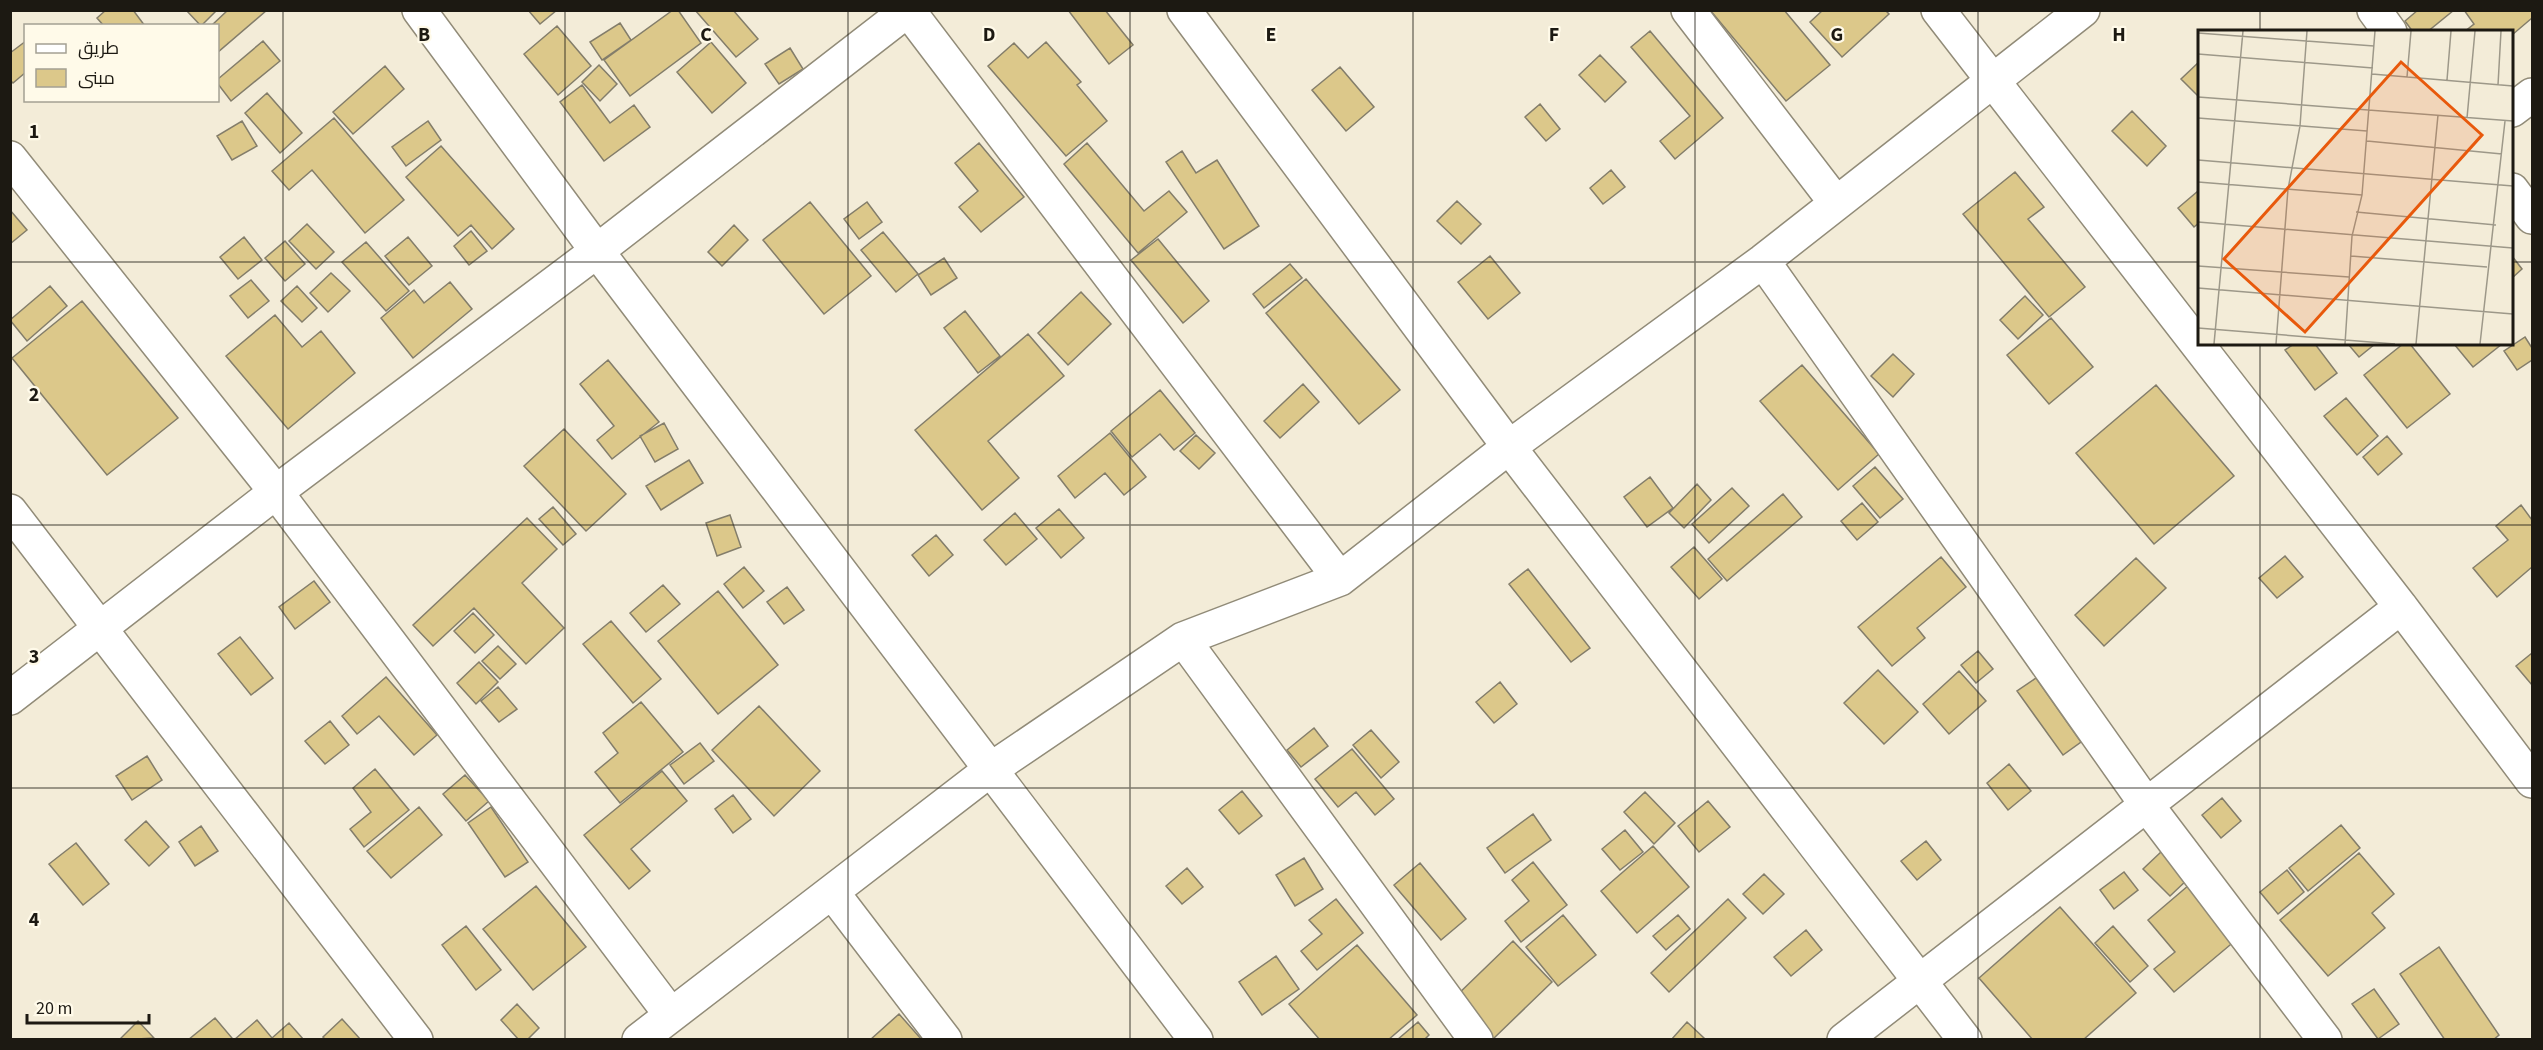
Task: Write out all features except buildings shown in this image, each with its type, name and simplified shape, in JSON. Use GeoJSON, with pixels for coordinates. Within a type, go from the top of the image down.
{"type":"FeatureCollection","features":[{"type":"Feature","properties":{"kind":"street"},"geometry":{"type":"LineString","coordinates":[[418,10],[597,251],[1196,1040]]}},
{"type":"Feature","properties":{"kind":"street"},"geometry":{"type":"LineString","coordinates":[[10,698],[276,492],[597,251],[908,10],[1340,579]]}},
{"type":"Feature","properties":{"kind":"street"},"geometry":{"type":"LineString","coordinates":[[1184,10],[1509,447],[1965,1040]]}},
{"type":"Feature","properties":{"kind":"street"},"geometry":{"type":"LineString","coordinates":[[1688,10],[1836,203]]}},
{"type":"Feature","properties":{"kind":"street"},"geometry":{"type":"LineString","coordinates":[[1938,10],[2401,607],[2532,781]]}},
{"type":"Feature","properties":{"kind":"street"},"geometry":{"type":"LineString","coordinates":[[639,1040],[990,770],[1183,639],[1340,579],[1509,447],[1763,261],[2083,10]]}},
{"type":"Feature","properties":{"kind":"street"},"geometry":{"type":"LineString","coordinates":[[2374,10],[2389,30]]}},
{"type":"Feature","properties":{"kind":"street"},"geometry":{"type":"LineString","coordinates":[[2513,109],[2532,95]]}},
{"type":"Feature","properties":{"kind":"street"},"geometry":{"type":"LineString","coordinates":[[10,158],[276,492],[671,1015]]}},
{"type":"Feature","properties":{"kind":"street"},"geometry":{"type":"LineString","coordinates":[[2513,193],[2532,217]]}},
{"type":"Feature","properties":{"kind":"street"},"geometry":{"type":"LineString","coordinates":[[1763,261],[2146,804],[2325,1040]]}},
{"type":"Feature","properties":{"kind":"street"},"geometry":{"type":"LineString","coordinates":[[10,511],[416,1040]]}},
{"type":"Feature","properties":{"kind":"street"},"geometry":{"type":"LineString","coordinates":[[1844,1040],[2401,607]]}},
{"type":"Feature","properties":{"kind":"street"},"geometry":{"type":"LineString","coordinates":[[1183,639],[1476,1040]]}},
{"type":"Feature","properties":{"kind":"street"},"geometry":{"type":"LineString","coordinates":[[832,892],[945,1040]]}}]}
